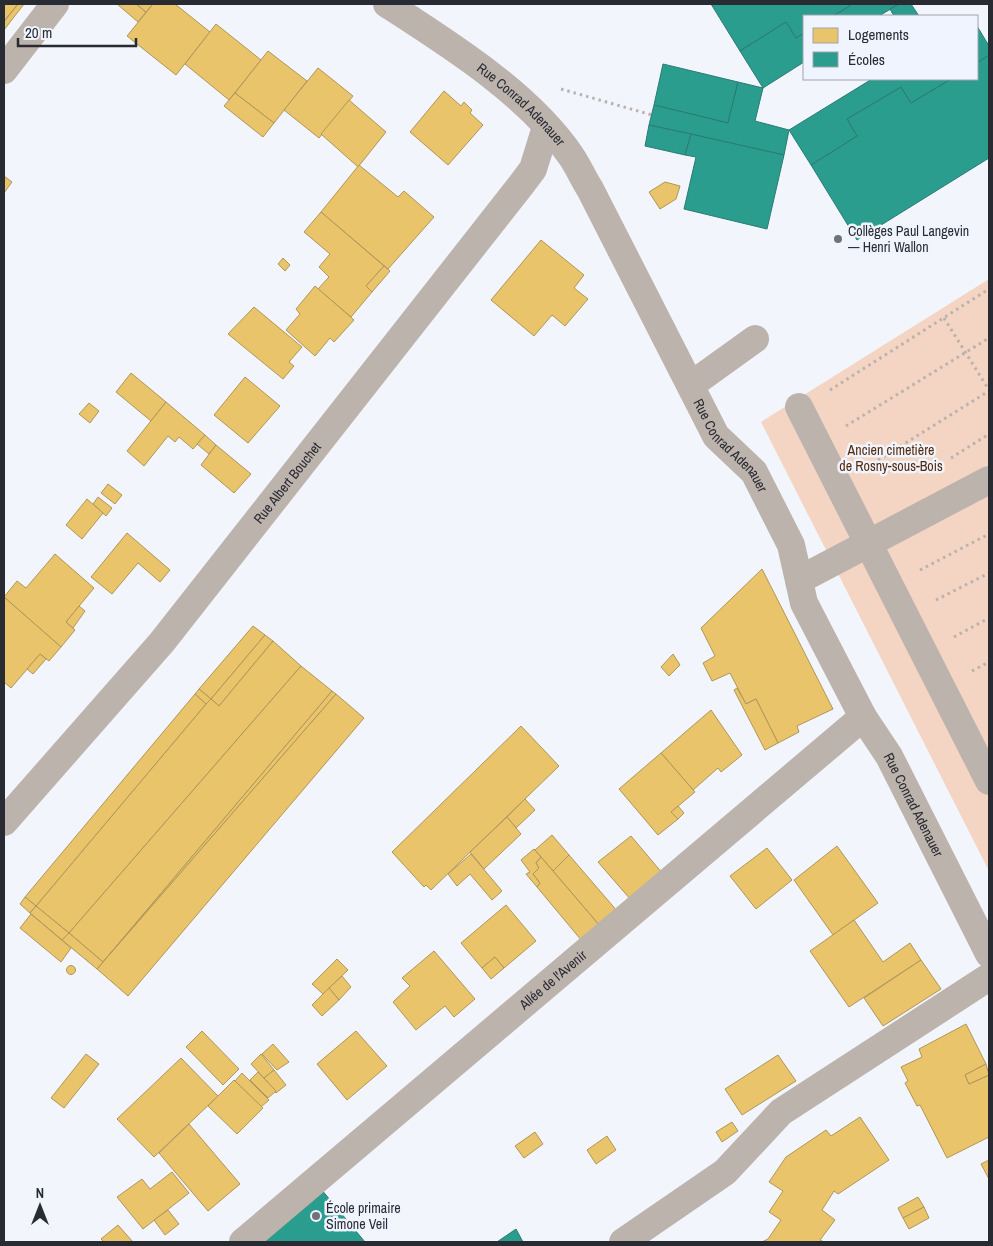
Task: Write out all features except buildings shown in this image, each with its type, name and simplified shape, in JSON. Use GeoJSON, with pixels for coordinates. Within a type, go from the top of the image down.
{"type":"FeatureCollection","features":[{"type":"Feature","properties":{"kind":"street"},"geometry":{"type":"LineString","coordinates":[[4,70],[55,4]]}},
{"type":"Feature","properties":{"kind":"street","name":"Rue Conrad Adenauer"},"geometry":{"type":"LineString","coordinates":[[387,4],[447,43],[525,104],[570,155],[590,189],[716,436],[754,472],[791,545],[804,603],[863,717],[889,756],[989,954]]}},
{"type":"Feature","properties":{"kind":"street","name":"Rue Albert Bouchet"},"geometry":{"type":"LineString","coordinates":[[4,822],[162,642],[515,193],[533,168],[546,127]]}},
{"type":"Feature","properties":{"kind":"street"},"geometry":{"type":"LineString","coordinates":[[691,385],[755,339]]}},
{"type":"Feature","properties":{"kind":"street"},"geometry":{"type":"LineString","coordinates":[[799,407],[989,781]]}},
{"type":"Feature","properties":{"kind":"street"},"geometry":{"type":"LineString","coordinates":[[799,580],[989,480]]}},
{"type":"Feature","properties":{"kind":"street","name":"Allée de l'Avenir"},"geometry":{"type":"LineString","coordinates":[[242,1242],[863,717]]}},
{"type":"Feature","properties":{"kind":"street"},"geometry":{"type":"LineString","coordinates":[[623,1242],[725,1172],[781,1112],[989,977]]}},
{"type":"Feature","properties":{"kind":"path"},"geometry":{"type":"LineString","coordinates":[[525,104],[544,84],[652,115]]}},
{"type":"Feature","properties":{"kind":"path"},"geometry":{"type":"LineString","coordinates":[[799,407],[989,290]]}},
{"type":"Feature","properties":{"kind":"path"},"geometry":{"type":"LineString","coordinates":[[839,484],[989,390],[944,318]]}},
{"type":"Feature","properties":{"kind":"path"},"geometry":{"type":"LineString","coordinates":[[818,444],[989,338]]}},
{"type":"Feature","properties":{"kind":"path"},"geometry":{"type":"LineString","coordinates":[[948,460],[989,434]]}},
{"type":"Feature","properties":{"kind":"path"},"geometry":{"type":"LineString","coordinates":[[891,586],[989,534]]}},
{"type":"Feature","properties":{"kind":"path"},"geometry":{"type":"LineString","coordinates":[[906,616],[989,573]]}},
{"type":"Feature","properties":{"kind":"green space","name":"Ancien cimetière de Rosny-sous-Bois"},"geometry":{"type":"Polygon","coordinates":[[[989,279],[989,871],[761,422],[989,279]]]}},
{"type":"Feature","properties":{"kind":"place","name":"Collèges Paul Langevin — Henri Wallon"},"geometry":{"type":"Point","coordinates":[838,239]}},
{"type":"Feature","properties":{"kind":"place","name":"École primaire Simone Veil"},"geometry":{"type":"Point","coordinates":[316,1216]}}]}
